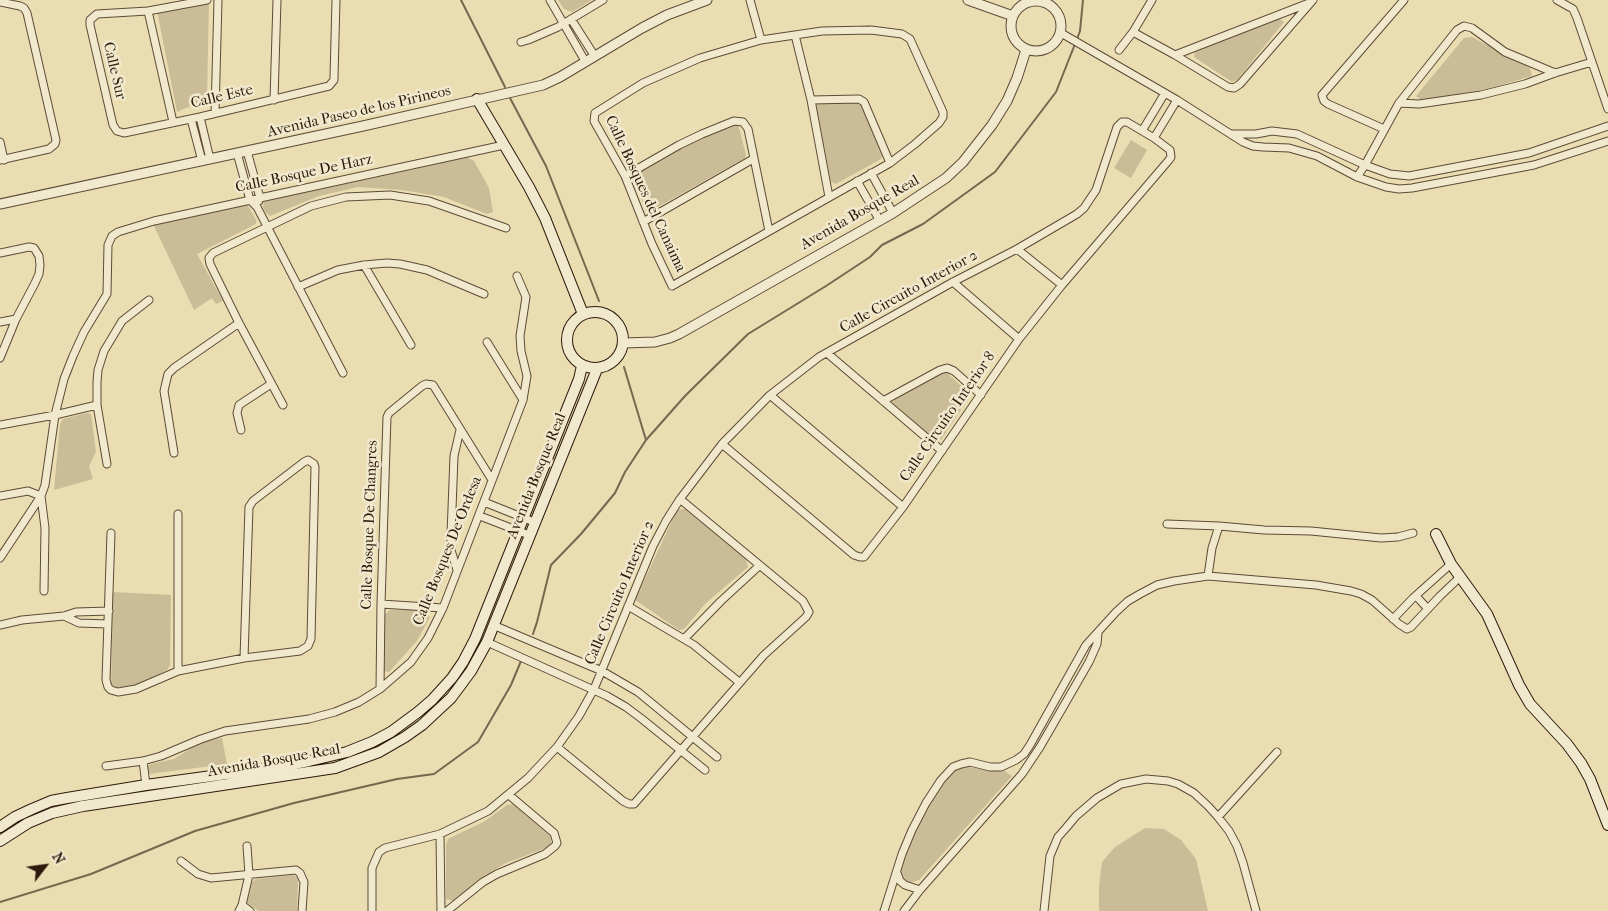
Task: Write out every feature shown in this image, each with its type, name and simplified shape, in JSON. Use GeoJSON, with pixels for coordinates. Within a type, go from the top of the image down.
{"type":"FeatureCollection","features":[{"type":"Feature","properties":{"kind":"main road"},"geometry":{"type":"LineString","coordinates":[[478,99],[545,218],[583,314]]}},
{"type":"Feature","properties":{"kind":"main road"},"geometry":{"type":"LineString","coordinates":[[591,312],[600,312],[608,315],[620,326],[623,334],[623,343],[621,351],[612,363],[597,369],[582,366],[571,356],[566,340],[571,325],[576,318],[591,312]]}},
{"type":"Feature","properties":{"kind":"main road","name":"Avenida Bosque Real"},"geometry":{"type":"LineString","coordinates":[[0,840],[28,823],[52,813],[238,778],[347,752],[391,732],[432,700],[452,678],[476,639],[582,366]]}},
{"type":"Feature","properties":{"kind":"main road","name":"Avenida Bosque Real"},"geometry":{"type":"LineString","coordinates":[[0,827],[15,817],[51,801],[146,785],[335,768],[378,752],[422,725],[451,698],[471,671],[487,642],[597,369]]}},
{"type":"Feature","properties":{"kind":"main road"},"geometry":{"type":"LineString","coordinates":[[1436,534],[1451,564],[1476,596],[1487,614],[1519,685],[1530,704],[1582,763],[1608,825]]}},
{"type":"Feature","properties":{"kind":"main road"},"geometry":{"type":"LineString","coordinates":[[1599,804],[1608,815]]}},
{"type":"Feature","properties":{"kind":"street"},"geometry":{"type":"LineString","coordinates":[[173,122],[148,11],[207,0]]}},
{"type":"Feature","properties":{"kind":"street"},"geometry":{"type":"LineString","coordinates":[[216,112],[218,0]]}},
{"type":"Feature","properties":{"kind":"street"},"geometry":{"type":"LineString","coordinates":[[274,100],[277,0]]}},
{"type":"Feature","properties":{"kind":"street","name":"Calle Este"},"geometry":{"type":"LineString","coordinates":[[117,131],[124,132],[191,119],[326,88],[332,84],[334,76],[336,0]]}},
{"type":"Feature","properties":{"kind":"street"},"geometry":{"type":"LineString","coordinates":[[550,0],[594,55]]}},
{"type":"Feature","properties":{"kind":"street"},"geometry":{"type":"LineString","coordinates":[[521,42],[568,21],[603,0]]}},
{"type":"Feature","properties":{"kind":"street","name":"Avenida Paseo de los Pirineos"},"geometry":{"type":"LineString","coordinates":[[0,204],[543,85],[658,20],[707,0]]}},
{"type":"Feature","properties":{"kind":"street"},"geometry":{"type":"LineString","coordinates":[[750,0],[761,40]]}},
{"type":"Feature","properties":{"kind":"street"},"geometry":{"type":"LineString","coordinates":[[968,0],[1013,16]]}},
{"type":"Feature","properties":{"kind":"street"},"geometry":{"type":"LineString","coordinates":[[1038,0],[1044,1],[1051,5],[1060,17],[1061,32],[1057,41],[1044,51],[1026,50],[1014,39],[1011,32],[1013,16],[1020,6],[1026,3],[1038,0]]}},
{"type":"Feature","properties":{"kind":"street"},"geometry":{"type":"LineString","coordinates":[[1119,50],[1133,32],[1152,0]]}},
{"type":"Feature","properties":{"kind":"street"},"geometry":{"type":"LineString","coordinates":[[1384,129],[1328,104],[1324,101],[1322,95],[1404,0]]}},
{"type":"Feature","properties":{"kind":"street"},"geometry":{"type":"LineString","coordinates":[[1557,0],[1570,7],[1575,13],[1608,109]]}},
{"type":"Feature","properties":{"kind":"street"},"geometry":{"type":"LineString","coordinates":[[1133,32],[1176,55],[1228,87],[1237,87],[1312,1]]}},
{"type":"Feature","properties":{"kind":"street"},"geometry":{"type":"LineString","coordinates":[[1176,55],[1312,1]]}},
{"type":"Feature","properties":{"kind":"street"},"geometry":{"type":"LineString","coordinates":[[0,2],[20,6],[27,13],[56,140],[49,148],[2,160],[0,142]]}},
{"type":"Feature","properties":{"kind":"street","name":"Calle Sur"},"geometry":{"type":"LineString","coordinates":[[117,131],[113,125],[90,25],[93,16],[98,14],[148,11]]}},
{"type":"Feature","properties":{"kind":"street"},"geometry":{"type":"LineString","coordinates":[[568,21],[567,30],[586,61]]}},
{"type":"Feature","properties":{"kind":"street"},"geometry":{"type":"LineString","coordinates":[[1357,177],[1399,103],[1457,30],[1464,26],[1472,28],[1506,52],[1555,73]]}},
{"type":"Feature","properties":{"kind":"street","name":"Calle Bosques del Canaima"},"geometry":{"type":"LineString","coordinates":[[871,30],[902,34],[910,38],[940,103],[943,112],[942,118],[935,128],[890,163],[672,286],[652,244],[625,176],[593,117],[597,111],[643,83],[674,68],[700,58],[761,40],[795,35],[871,30]]}},
{"type":"Feature","properties":{"kind":"street"},"geometry":{"type":"LineString","coordinates":[[1061,32],[1177,100],[1243,142],[1253,146],[1288,148],[1317,156],[1357,177],[1386,187],[1412,188],[1534,165],[1608,139],[1606,132],[1608,126]]}},
{"type":"Feature","properties":{"kind":"street"},"geometry":{"type":"LineString","coordinates":[[795,35],[811,100],[829,197]]}},
{"type":"Feature","properties":{"kind":"street","name":"Avenida Bosque Real"},"geometry":{"type":"LineString","coordinates":[[623,343],[655,342],[670,338],[893,213],[946,178],[978,145],[1007,101],[1026,50]]}},
{"type":"Feature","properties":{"kind":"street"},"geometry":{"type":"LineString","coordinates":[[1399,103],[1419,104],[1481,95],[1525,84],[1592,62]]}},
{"type":"Feature","properties":{"kind":"street"},"geometry":{"type":"LineString","coordinates":[[1142,131],[1165,93]]}},
{"type":"Feature","properties":{"kind":"street"},"geometry":{"type":"LineString","coordinates":[[811,100],[859,99],[864,102],[890,163]]}},
{"type":"Feature","properties":{"kind":"street"},"geometry":{"type":"LineString","coordinates":[[1154,138],[1177,100]]}},
{"type":"Feature","properties":{"kind":"street"},"geometry":{"type":"LineString","coordinates":[[200,117],[206,160]]}},
{"type":"Feature","properties":{"kind":"street"},"geometry":{"type":"LineString","coordinates":[[191,119],[206,160]]}},
{"type":"Feature","properties":{"kind":"street"},"geometry":{"type":"LineString","coordinates":[[625,176],[702,134],[734,121],[742,122],[748,129],[769,231]]}},
{"type":"Feature","properties":{"kind":"street","name":"Calle Circuito Interior 2"},"geometry":{"type":"LineString","coordinates":[[372,911],[372,868],[379,852],[385,848],[440,834],[488,810],[509,795],[538,769],[557,747],[579,716],[594,689],[653,546],[666,521],[680,499],[722,444],[770,395],[812,362],[827,353],[1065,222],[1084,208],[1100,180],[1117,127],[1123,121],[1154,138],[1167,147],[1171,153]]}},
{"type":"Feature","properties":{"kind":"street"},"geometry":{"type":"LineString","coordinates":[[1232,134],[1256,134],[1272,131],[1297,134],[1365,165],[1390,174],[1409,176],[1529,153],[1608,126]]}},
{"type":"Feature","properties":{"kind":"street","name":"Calle Bosque De Harz"},"geometry":{"type":"LineString","coordinates":[[55,415],[64,379],[73,356],[107,294],[108,245],[112,236],[118,232],[154,221],[504,146]]}},
{"type":"Feature","properties":{"kind":"street"},"geometry":{"type":"LineString","coordinates":[[247,151],[260,198],[257,207]]}},
{"type":"Feature","properties":{"kind":"street"},"geometry":{"type":"LineString","coordinates":[[236,153],[250,200],[257,207],[343,373]]}},
{"type":"Feature","properties":{"kind":"street","name":"Calle Circuito Interior 8"},"geometry":{"type":"LineString","coordinates":[[722,444],[857,556],[864,557],[903,507],[1019,339],[1062,285],[1169,160],[1171,153]]}},
{"type":"Feature","properties":{"kind":"street"},"geometry":{"type":"LineString","coordinates":[[643,222],[754,158]]}},
{"type":"Feature","properties":{"kind":"street"},"geometry":{"type":"LineString","coordinates":[[871,173],[893,213]]}},
{"type":"Feature","properties":{"kind":"street"},"geometry":{"type":"LineString","coordinates":[[858,181],[880,220]]}},
{"type":"Feature","properties":{"kind":"street"},"geometry":{"type":"LineString","coordinates":[[283,405],[210,264],[209,258],[213,253],[300,211],[346,197],[390,195],[416,198],[443,204],[506,228]]}},
{"type":"Feature","properties":{"kind":"street"},"geometry":{"type":"LineString","coordinates":[[0,253],[29,247],[34,248],[39,256],[39,274],[16,319],[0,358]]}},
{"type":"Feature","properties":{"kind":"street"},"geometry":{"type":"LineString","coordinates":[[1017,249],[1062,285]]}},
{"type":"Feature","properties":{"kind":"street"},"geometry":{"type":"LineString","coordinates":[[298,287],[338,270],[387,263],[413,267],[440,275],[484,294]]}},
{"type":"Feature","properties":{"kind":"street"},"geometry":{"type":"LineString","coordinates":[[364,265],[411,345]]}},
{"type":"Feature","properties":{"kind":"street","name":"Calle Bosques De Ordesa"},"geometry":{"type":"LineString","coordinates":[[106,766],[143,761],[161,756],[201,739],[226,731],[308,719],[335,712],[359,702],[380,689],[411,662],[421,650],[443,608],[480,516],[523,400],[527,376],[521,351],[520,336],[526,297],[517,276]]}},
{"type":"Feature","properties":{"kind":"street"},"geometry":{"type":"LineString","coordinates":[[953,282],[1019,339]]}},
{"type":"Feature","properties":{"kind":"street"},"geometry":{"type":"LineString","coordinates":[[107,464],[97,405],[98,370],[104,351],[122,321],[149,300]]}},
{"type":"Feature","properties":{"kind":"street"},"geometry":{"type":"LineString","coordinates":[[0,322],[16,319]]}},
{"type":"Feature","properties":{"kind":"street"},"geometry":{"type":"LineString","coordinates":[[174,453],[164,391],[168,374],[239,323]]}},
{"type":"Feature","properties":{"kind":"street"},"geometry":{"type":"LineString","coordinates":[[487,342],[523,400]]}},
{"type":"Feature","properties":{"kind":"street"},"geometry":{"type":"LineString","coordinates":[[827,353],[942,451]]}},
{"type":"Feature","properties":{"kind":"street"},"geometry":{"type":"LineString","coordinates":[[883,401],[947,368],[954,371],[981,395]]}},
{"type":"Feature","properties":{"kind":"street"},"geometry":{"type":"LineString","coordinates":[[241,430],[237,413],[239,405],[271,384]]}},
{"type":"Feature","properties":{"kind":"street","name":"Calle Bosque De Changres"},"geometry":{"type":"LineString","coordinates":[[380,689],[387,417],[395,406],[422,386],[430,384],[436,387],[460,430]]}},
{"type":"Feature","properties":{"kind":"street"},"geometry":{"type":"LineString","coordinates":[[770,395],[903,507]]}},
{"type":"Feature","properties":{"kind":"street"},"geometry":{"type":"LineString","coordinates":[[0,425],[97,405]]}},
{"type":"Feature","properties":{"kind":"street"},"geometry":{"type":"LineString","coordinates":[[0,558],[41,496],[48,473],[55,415]]}},
{"type":"Feature","properties":{"kind":"street"},"geometry":{"type":"LineString","coordinates":[[460,430],[492,480]]}},
{"type":"Feature","properties":{"kind":"street"},"geometry":{"type":"LineString","coordinates":[[457,570],[451,550],[450,535],[454,456],[460,430]]}},
{"type":"Feature","properties":{"kind":"street"},"geometry":{"type":"LineString","coordinates":[[111,533],[106,680],[108,687],[112,690],[118,692],[136,689],[178,671],[244,658],[300,651],[311,643],[315,467],[311,461],[304,462],[252,501],[249,507],[244,658]]}},
{"type":"Feature","properties":{"kind":"street"},"geometry":{"type":"LineString","coordinates":[[0,496],[28,491],[41,496]]}},
{"type":"Feature","properties":{"kind":"street"},"geometry":{"type":"LineString","coordinates":[[41,496],[45,528],[44,591]]}},
{"type":"Feature","properties":{"kind":"street"},"geometry":{"type":"LineString","coordinates":[[557,747],[623,801],[631,805],[636,802],[764,654],[806,617],[808,612],[803,601],[680,499]]}},
{"type":"Feature","properties":{"kind":"street"},"geometry":{"type":"LineString","coordinates":[[484,502],[534,522]]}},
{"type":"Feature","properties":{"kind":"street"},"geometry":{"type":"LineString","coordinates":[[178,514],[178,671]]}},
{"type":"Feature","properties":{"kind":"street"},"geometry":{"type":"LineString","coordinates":[[480,516],[529,535]]}},
{"type":"Feature","properties":{"kind":"street"},"geometry":{"type":"LineString","coordinates":[[1167,524],[1312,531],[1381,538],[1398,537],[1413,533]]}},
{"type":"Feature","properties":{"kind":"street"},"geometry":{"type":"LineString","coordinates":[[1208,576],[1212,548],[1219,526]]}},
{"type":"Feature","properties":{"kind":"street"},"geometry":{"type":"LineString","coordinates":[[1394,619],[1451,564]]}},
{"type":"Feature","properties":{"kind":"street"},"geometry":{"type":"LineString","coordinates":[[684,639],[759,566]]}},
{"type":"Feature","properties":{"kind":"street"},"geometry":{"type":"LineString","coordinates":[[884,911],[912,830],[931,794],[948,772],[958,765],[966,763],[1001,767],[1024,754],[1086,645],[1122,606],[1140,594],[1157,585],[1208,576],[1316,585],[1351,591],[1372,600],[1402,627],[1409,628],[1460,577]]}},
{"type":"Feature","properties":{"kind":"street"},"geometry":{"type":"LineString","coordinates":[[1416,596],[1428,609]]}},
{"type":"Feature","properties":{"kind":"street"},"geometry":{"type":"LineString","coordinates":[[381,604],[443,608]]}},
{"type":"Feature","properties":{"kind":"street"},"geometry":{"type":"LineString","coordinates":[[628,606],[684,639],[740,682]]}},
{"type":"Feature","properties":{"kind":"street"},"geometry":{"type":"LineString","coordinates":[[0,625],[22,620],[64,616],[80,611],[109,611]]}},
{"type":"Feature","properties":{"kind":"street"},"geometry":{"type":"LineString","coordinates":[[64,616],[79,623],[108,624]]}},
{"type":"Feature","properties":{"kind":"street"},"geometry":{"type":"LineString","coordinates":[[493,626],[602,671],[638,692],[717,757]]}},
{"type":"Feature","properties":{"kind":"street"},"geometry":{"type":"LineString","coordinates":[[904,911],[920,890],[1022,774],[1040,747],[1089,662],[1097,644],[1098,633]]}},
{"type":"Feature","properties":{"kind":"street"},"geometry":{"type":"LineString","coordinates":[[487,642],[594,689],[626,707],[705,770]]}},
{"type":"Feature","properties":{"kind":"street"},"geometry":{"type":"LineString","coordinates":[[1218,817],[1277,752]]}},
{"type":"Feature","properties":{"kind":"street"},"geometry":{"type":"LineString","coordinates":[[143,761],[146,785]]}},
{"type":"Feature","properties":{"kind":"street"},"geometry":{"type":"LineString","coordinates":[[1044,911],[1050,856],[1058,837],[1076,816],[1112,788],[1138,780],[1155,779],[1178,784],[1194,793],[1229,831],[1237,846],[1256,911]]}},
{"type":"Feature","properties":{"kind":"street"},"geometry":{"type":"LineString","coordinates":[[447,911],[483,882],[497,874],[545,854],[556,846],[554,833],[509,795]]}},
{"type":"Feature","properties":{"kind":"street"},"geometry":{"type":"LineString","coordinates":[[440,834],[441,911]]}},
{"type":"Feature","properties":{"kind":"street"},"geometry":{"type":"LineString","coordinates":[[247,846],[249,875],[240,908],[250,911]]}},
{"type":"Feature","properties":{"kind":"street"},"geometry":{"type":"LineString","coordinates":[[181,861],[204,876],[221,878],[292,870],[298,871],[304,882],[302,911]]}},
{"type":"Feature","properties":{"kind":"street"},"geometry":{"type":"LineString","coordinates":[[897,873],[900,881],[905,885],[920,890]]}},
{"type":"Feature","properties":{"kind":"shaded area"},"geometry":{"type":"Polygon","coordinates":[[[209,0],[207,99],[177,112],[157,11],[209,0]]]}},
{"type":"Feature","properties":{"kind":"shaded area"},"geometry":{"type":"Polygon","coordinates":[[[558,0],[592,0],[572,12],[564,9],[558,0]]]}},
{"type":"Feature","properties":{"kind":"shaded area"},"geometry":{"type":"Polygon","coordinates":[[[1279,18],[1284,22],[1237,80],[1232,82],[1194,57],[1195,52],[1279,18]]]}},
{"type":"Feature","properties":{"kind":"shaded area"},"geometry":{"type":"Polygon","coordinates":[[[1472,37],[1530,68],[1532,76],[1487,89],[1421,100],[1416,96],[1464,38],[1472,37]]]}},
{"type":"Feature","properties":{"kind":"shaded area"},"geometry":{"type":"Polygon","coordinates":[[[854,101],[860,103],[863,108],[882,156],[881,159],[836,184],[831,182],[814,106],[817,102],[854,101]]]}},
{"type":"Feature","properties":{"kind":"shaded area"},"geometry":{"type":"Polygon","coordinates":[[[736,123],[738,124],[746,155],[745,158],[649,212],[646,211],[634,180],[636,175],[672,151],[736,123]]]}},
{"type":"Feature","properties":{"kind":"shaded area"},"geometry":{"type":"Polygon","coordinates":[[[1131,140],[1147,150],[1131,178],[1114,168],[1131,140]]]}},
{"type":"Feature","properties":{"kind":"shaded area"},"geometry":{"type":"Polygon","coordinates":[[[467,157],[474,161],[489,188],[493,212],[487,214],[444,197],[402,190],[358,187],[319,196],[270,216],[263,207],[264,202],[270,200],[467,157]]]}},
{"type":"Feature","properties":{"kind":"shaded area"},"geometry":{"type":"Polygon","coordinates":[[[247,204],[256,220],[256,224],[197,254],[223,301],[216,304],[212,298],[194,310],[153,224],[247,204]]]}},
{"type":"Feature","properties":{"kind":"shaded area"},"geometry":{"type":"Polygon","coordinates":[[[942,373],[947,373],[968,392],[969,398],[941,440],[936,441],[893,403],[894,400],[942,373]]]}},
{"type":"Feature","properties":{"kind":"shaded area"},"geometry":{"type":"Polygon","coordinates":[[[87,413],[91,414],[96,452],[89,466],[93,479],[54,490],[60,424],[63,419],[87,413]]]}},
{"type":"Feature","properties":{"kind":"shaded area"},"geometry":{"type":"Polygon","coordinates":[[[685,509],[746,559],[748,567],[705,604],[684,629],[679,630],[635,600],[677,510],[685,509]]]}},
{"type":"Feature","properties":{"kind":"shaded area"},"geometry":{"type":"Polygon","coordinates":[[[113,592],[171,595],[170,665],[167,670],[140,684],[116,687],[111,684],[113,592]]]}},
{"type":"Feature","properties":{"kind":"shaded area"},"geometry":{"type":"Polygon","coordinates":[[[390,610],[425,610],[430,617],[417,641],[389,672],[384,671],[385,614],[390,610]]]}},
{"type":"Feature","properties":{"kind":"shaded area"},"geometry":{"type":"Polygon","coordinates":[[[222,738],[227,764],[149,774],[147,766],[151,764],[174,759],[191,748],[209,740],[222,738]]]}},
{"type":"Feature","properties":{"kind":"shaded area"},"geometry":{"type":"Polygon","coordinates":[[[962,766],[986,770],[1002,769],[1012,776],[919,880],[910,883],[901,876],[900,868],[909,841],[932,795],[952,769],[962,766]]]}},
{"type":"Feature","properties":{"kind":"shaded area"},"geometry":{"type":"Polygon","coordinates":[[[513,804],[551,837],[551,846],[506,863],[482,877],[453,901],[446,899],[446,845],[448,839],[485,821],[507,805],[513,804]]]}},
{"type":"Feature","properties":{"kind":"shaded area"},"geometry":{"type":"Polygon","coordinates":[[[1145,828],[1164,829],[1181,840],[1196,859],[1208,911],[1099,911],[1099,886],[1102,862],[1115,847],[1145,828]]]}},
{"type":"Feature","properties":{"kind":"shaded area"},"geometry":{"type":"Polygon","coordinates":[[[293,875],[298,878],[297,911],[259,911],[247,903],[252,882],[256,879],[293,875]]]}},
{"type":"Feature","properties":{"kind":"waterway"},"geometry":{"type":"LineString","coordinates":[[461,0],[505,87]]}},
{"type":"Feature","properties":{"kind":"waterway"},"geometry":{"type":"LineString","coordinates":[[1077,39],[1080,31],[1083,0]]}},
{"type":"Feature","properties":{"kind":"waterway"},"geometry":{"type":"LineString","coordinates":[[533,634],[551,565],[581,534],[615,493],[625,472],[646,440],[685,396],[748,334],[870,257],[882,245],[923,224],[995,172],[1056,92],[1075,44]]}},
{"type":"Feature","properties":{"kind":"waterway"},"geometry":{"type":"LineString","coordinates":[[510,98],[546,166],[599,301]]}},
{"type":"Feature","properties":{"kind":"waterway"},"geometry":{"type":"LineString","coordinates":[[624,367],[646,440]]}},
{"type":"Feature","properties":{"kind":"waterway"},"geometry":{"type":"LineString","coordinates":[[0,902],[91,874],[195,831],[294,803],[397,779],[434,774],[478,742],[511,685],[521,661]]}}]}
